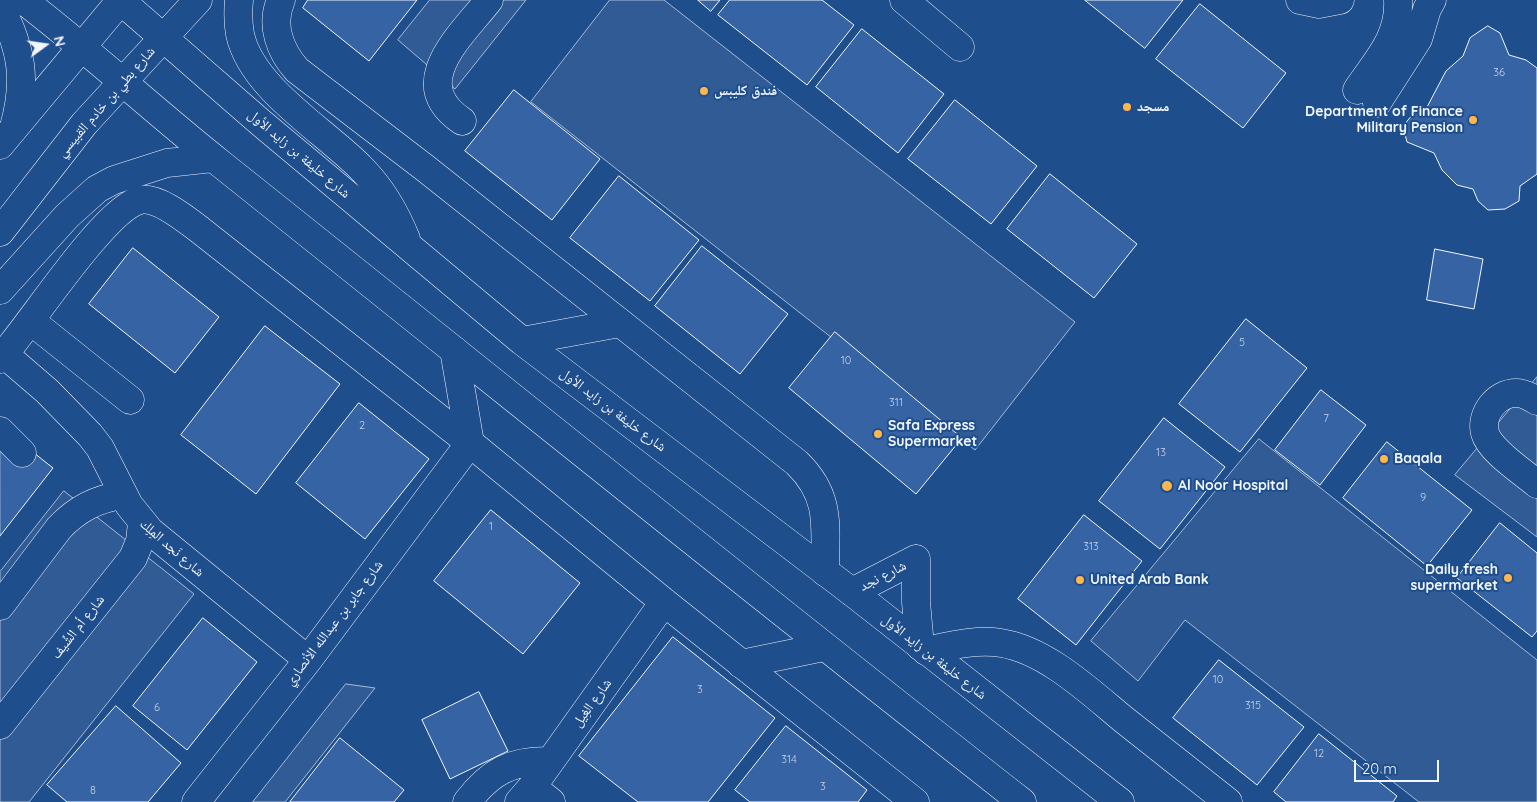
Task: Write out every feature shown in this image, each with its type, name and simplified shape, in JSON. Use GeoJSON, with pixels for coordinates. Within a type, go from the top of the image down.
{"type":"FeatureCollection","features":[{"type":"Feature","properties":{"kind":"main road"},"geometry":{"type":"LineString","coordinates":[[23,0],[213,158],[824,647],[1022,802]]}},
{"type":"Feature","properties":{"kind":"main road"},"geometry":{"type":"LineString","coordinates":[[7,136],[121,0]]}},
{"type":"Feature","properties":{"kind":"main road","name":"شارع خليفة بن زايد الأول"},"geometry":{"type":"LineString","coordinates":[[121,0],[260,122],[522,340],[852,592],[1120,802]]}},
{"type":"Feature","properties":{"kind":"main road","name":"شارع بطي بن خادم القبيسي"},"geometry":{"type":"LineString","coordinates":[[0,232],[84,124],[198,0]]}},
{"type":"Feature","properties":{"kind":"main road"},"geometry":{"type":"LineString","coordinates":[[239,0],[240,35],[252,63],[277,94],[362,169],[390,206],[408,245]]}},
{"type":"Feature","properties":{"kind":"main road"},"geometry":{"type":"LineString","coordinates":[[281,0],[277,19],[277,33],[288,60],[297,70],[425,168],[809,474],[823,502],[825,518],[825,572]]}},
{"type":"Feature","properties":{"kind":"main road"},"geometry":{"type":"LineString","coordinates":[[462,121],[452,115],[444,106],[437,84],[438,72],[446,56],[489,0]]}},
{"type":"Feature","properties":{"kind":"main road"},"geometry":{"type":"LineString","coordinates":[[904,0],[960,47]]}},
{"type":"Feature","properties":{"kind":"main road"},"geometry":{"type":"LineString","coordinates":[[1300,0],[1319,4],[1340,0]]}},
{"type":"Feature","properties":{"kind":"main road"},"geometry":{"type":"LineString","coordinates":[[1398,0],[1397,25],[1367,96],[1418,39],[1427,9],[1432,0]]}},
{"type":"Feature","properties":{"kind":"main road"},"geometry":{"type":"LineString","coordinates":[[0,6],[19,56],[22,80],[21,104],[7,136]]}},
{"type":"Feature","properties":{"kind":"main road"},"geometry":{"type":"LineString","coordinates":[[0,290],[67,216],[97,189],[114,180],[167,163],[213,158]]}},
{"type":"Feature","properties":{"kind":"main road"},"geometry":{"type":"LineString","coordinates":[[2,357],[93,238],[118,214],[129,205],[142,199],[173,210],[470,443],[664,602],[915,802]]}},
{"type":"Feature","properties":{"kind":"main road"},"geometry":{"type":"LineString","coordinates":[[31,320],[130,400]]}},
{"type":"Feature","properties":{"kind":"main road"},"geometry":{"type":"LineString","coordinates":[[522,340],[620,323]]}},
{"type":"Feature","properties":{"kind":"main road"},"geometry":{"type":"LineString","coordinates":[[454,350],[470,443]]}},
{"type":"Feature","properties":{"kind":"main road","name":"شارع نَجد المِلِك"},"geometry":{"type":"LineString","coordinates":[[2,357],[47,391],[90,435],[100,448],[123,495],[142,523],[167,546],[308,660]]}},
{"type":"Feature","properties":{"kind":"main road"},"geometry":{"type":"LineString","coordinates":[[1537,401],[1529,396],[1515,393],[1502,396],[1491,405],[1485,418],[1485,433],[1491,445],[1537,484]]}},
{"type":"Feature","properties":{"kind":"main road"},"geometry":{"type":"LineString","coordinates":[[0,431],[22,453]]}},
{"type":"Feature","properties":{"kind":"main road","name":"شارع جابر بن عبدالله الأنصاري"},"geometry":{"type":"LineString","coordinates":[[196,802],[308,660],[470,443]]}},
{"type":"Feature","properties":{"kind":"main road"},"geometry":{"type":"LineString","coordinates":[[0,606],[69,517],[94,502],[123,495]]}},
{"type":"Feature","properties":{"kind":"main road","name":"شارع أم الشِّيف"},"geometry":{"type":"LineString","coordinates":[[0,725],[133,558],[140,541],[142,523]]}},
{"type":"Feature","properties":{"kind":"main road","name":"شارع نجد"},"geometry":{"type":"LineString","coordinates":[[852,592],[916,558],[916,602],[923,648]]}},
{"type":"Feature","properties":{"kind":"main road","name":"شارع الغِيل"},"geometry":{"type":"LineString","coordinates":[[534,797],[550,761],[664,602]]}},
{"type":"Feature","properties":{"kind":"main road"},"geometry":{"type":"LineString","coordinates":[[923,648],[978,642],[1001,642],[1043,657],[1228,802]]}},
{"type":"Feature","properties":{"kind":"main road"},"geometry":{"type":"LineString","coordinates":[[742,664],[824,647]]}},
{"type":"Feature","properties":{"kind":"main road"},"geometry":{"type":"LineString","coordinates":[[467,802],[484,782],[503,769],[526,762],[550,761]]}},
{"type":"Feature","properties":{"kind":"shaded area"},"geometry":{"type":"Polygon","coordinates":[[[430,0],[526,0],[455,89],[398,40],[430,0]]]}},
{"type":"Feature","properties":{"kind":"shaded area"},"geometry":{"type":"Polygon","coordinates":[[[610,0],[664,0],[1075,322],[975,450],[531,102],[610,0]]]}},
{"type":"Feature","properties":{"kind":"shaded area"},"geometry":{"type":"Polygon","coordinates":[[[1537,377],[1537,537],[1455,475],[1537,377]]]}},
{"type":"Feature","properties":{"kind":"shaded area"},"geometry":{"type":"Polygon","coordinates":[[[1259,439],[1537,660],[1537,802],[1419,802],[1185,620],[1138,681],[1091,641],[1259,439]]]}},
{"type":"Feature","properties":{"kind":"shaded area"},"geometry":{"type":"Polygon","coordinates":[[[64,491],[194,594],[29,802],[0,802],[0,572],[64,491]]]}},
{"type":"Feature","properties":{"kind":"shaded area"},"geometry":{"type":"Polygon","coordinates":[[[346,684],[375,688],[285,802],[253,802],[346,684]]]}},
{"type":"Feature","properties":{"kind":"building"},"geometry":{"type":"Polygon","coordinates":[[[308,0],[417,0],[369,61],[303,8],[308,0]]]}},
{"type":"Feature","properties":{"kind":"building"},"geometry":{"type":"Polygon","coordinates":[[[698,0],[720,0],[711,11],[698,0]]]}},
{"type":"Feature","properties":{"kind":"building"},"geometry":{"type":"Polygon","coordinates":[[[730,0],[822,0],[854,25],[807,85],[718,15],[730,0]]]}},
{"type":"Feature","properties":{"kind":"building"},"geometry":{"type":"Polygon","coordinates":[[[1085,0],[1183,0],[1145,48],[1085,0]]]}},
{"type":"Feature","properties":{"kind":"building"},"geometry":{"type":"Polygon","coordinates":[[[1200,4],[1286,73],[1243,128],[1156,59],[1200,4]]]}},
{"type":"Feature","properties":{"kind":"building","name":"Department of Finance Military Pension"},"geometry":{"type":"Polygon","coordinates":[[[1488,26],[1500,33],[1509,55],[1526,60],[1537,68],[1537,174],[1520,186],[1519,201],[1505,209],[1488,210],[1478,201],[1473,189],[1457,185],[1442,170],[1434,153],[1407,142],[1403,126],[1413,114],[1426,109],[1446,71],[1463,56],[1470,38],[1488,26]]]}},
{"type":"Feature","properties":{"kind":"building"},"geometry":{"type":"Polygon","coordinates":[[[862,29],[944,94],[898,153],[816,87],[862,29]]]}},
{"type":"Feature","properties":{"kind":"building"},"geometry":{"type":"Polygon","coordinates":[[[514,90],[600,159],[552,220],[465,151],[514,90]]]}},
{"type":"Feature","properties":{"kind":"building"},"geometry":{"type":"Polygon","coordinates":[[[955,100],[1037,166],[991,224],[908,159],[955,100]]]}},
{"type":"Feature","properties":{"kind":"building"},"geometry":{"type":"Polygon","coordinates":[[[1050,174],[1137,244],[1094,298],[1007,229],[1050,174]]]}},
{"type":"Feature","properties":{"kind":"building"},"geometry":{"type":"Polygon","coordinates":[[[619,176],[699,240],[650,301],[570,238],[619,176]]]}},
{"type":"Feature","properties":{"kind":"building"},"geometry":{"type":"Polygon","coordinates":[[[702,246],[788,314],[740,374],[655,306],[702,246]]]}},
{"type":"Feature","properties":{"kind":"building"},"geometry":{"type":"Polygon","coordinates":[[[133,248],[219,317],[175,373],[89,304],[133,248]]]}},
{"type":"Feature","properties":{"kind":"building"},"geometry":{"type":"Polygon","coordinates":[[[1435,249],[1483,259],[1474,309],[1427,300],[1435,249]]]}},
{"type":"Feature","properties":{"kind":"building"},"geometry":{"type":"Polygon","coordinates":[[[1246,319],[1307,368],[1240,452],[1179,404],[1246,319]]]}},
{"type":"Feature","properties":{"kind":"building"},"geometry":{"type":"Polygon","coordinates":[[[265,326],[340,384],[256,494],[181,435],[265,326]]]}},
{"type":"Feature","properties":{"kind":"building"},"geometry":{"type":"Polygon","coordinates":[[[835,332],[962,438],[916,494],[789,388],[835,332]]]}},
{"type":"Feature","properties":{"kind":"building"},"geometry":{"type":"Polygon","coordinates":[[[1321,390],[1366,425],[1320,485],[1275,450],[1321,390]]]}},
{"type":"Feature","properties":{"kind":"building"},"geometry":{"type":"Polygon","coordinates":[[[359,403],[429,459],[365,539],[296,483],[359,403]]]}},
{"type":"Feature","properties":{"kind":"building"},"geometry":{"type":"Polygon","coordinates":[[[1164,418],[1225,467],[1160,549],[1099,501],[1164,418]]]}},
{"type":"Feature","properties":{"kind":"building"},"geometry":{"type":"Polygon","coordinates":[[[0,426],[53,468],[0,536],[0,426]]]}},
{"type":"Feature","properties":{"kind":"building"},"geometry":{"type":"Polygon","coordinates":[[[1387,442],[1472,510],[1427,566],[1343,498],[1387,442]]]}},
{"type":"Feature","properties":{"kind":"building"},"geometry":{"type":"Polygon","coordinates":[[[491,510],[580,583],[523,654],[434,581],[491,510]]]}},
{"type":"Feature","properties":{"kind":"building","name":"United Arab Bank"},"geometry":{"type":"Polygon","coordinates":[[[1084,515],[1142,561],[1076,645],[1018,599],[1084,515]]]}},
{"type":"Feature","properties":{"kind":"building"},"geometry":{"type":"Polygon","coordinates":[[[1500,523],[1537,553],[1537,631],[1532,637],[1457,578],[1500,523]]]}},
{"type":"Feature","properties":{"kind":"building"},"geometry":{"type":"Polygon","coordinates":[[[203,618],[257,662],[187,750],[133,706],[203,618]]]}},
{"type":"Feature","properties":{"kind":"building"},"geometry":{"type":"Polygon","coordinates":[[[673,637],[775,718],[708,802],[638,802],[579,756],[673,637]]]}},
{"type":"Feature","properties":{"kind":"building"},"geometry":{"type":"Polygon","coordinates":[[[1219,660],[1304,727],[1257,785],[1173,718],[1219,660]]]}},
{"type":"Feature","properties":{"kind":"building"},"geometry":{"type":"Polygon","coordinates":[[[479,692],[508,751],[450,779],[422,720],[479,692]]]}},
{"type":"Feature","properties":{"kind":"building"},"geometry":{"type":"Polygon","coordinates":[[[116,706],[181,763],[148,802],[67,802],[47,785],[116,706]]]}},
{"type":"Feature","properties":{"kind":"building"},"geometry":{"type":"Polygon","coordinates":[[[786,726],[867,790],[858,802],[750,802],[735,790],[786,726]]]}},
{"type":"Feature","properties":{"kind":"building"},"geometry":{"type":"Polygon","coordinates":[[[1319,734],[1397,796],[1393,802],[1286,802],[1274,792],[1319,734]]]}},
{"type":"Feature","properties":{"kind":"building"},"geometry":{"type":"Polygon","coordinates":[[[340,738],[404,790],[394,802],[290,802],[340,738]]]}},
{"type":"Feature","properties":{"kind":"place","name":"فندق كليبس"},"geometry":{"type":"Point","coordinates":[704,91]}},
{"type":"Feature","properties":{"kind":"place","name":"مسجد"},"geometry":{"type":"Point","coordinates":[1127,107]}},
{"type":"Feature","properties":{"kind":"place","name":"Department of Finance Military Pension"},"geometry":{"type":"Point","coordinates":[1473,120]}},
{"type":"Feature","properties":{"kind":"place","name":"Safa Express Supermarket"},"geometry":{"type":"Point","coordinates":[878,434]}},
{"type":"Feature","properties":{"kind":"place","name":"Baqala"},"geometry":{"type":"Point","coordinates":[1384,459]}},
{"type":"Feature","properties":{"kind":"place","name":"Al Noor Hospital"},"geometry":{"type":"Point","coordinates":[1167,486]}},
{"type":"Feature","properties":{"kind":"place","name":"Daily fresh supermarket"},"geometry":{"type":"Point","coordinates":[1508,578]}},
{"type":"Feature","properties":{"kind":"place","name":"United Arab Bank"},"geometry":{"type":"Point","coordinates":[1080,580]}}]}
